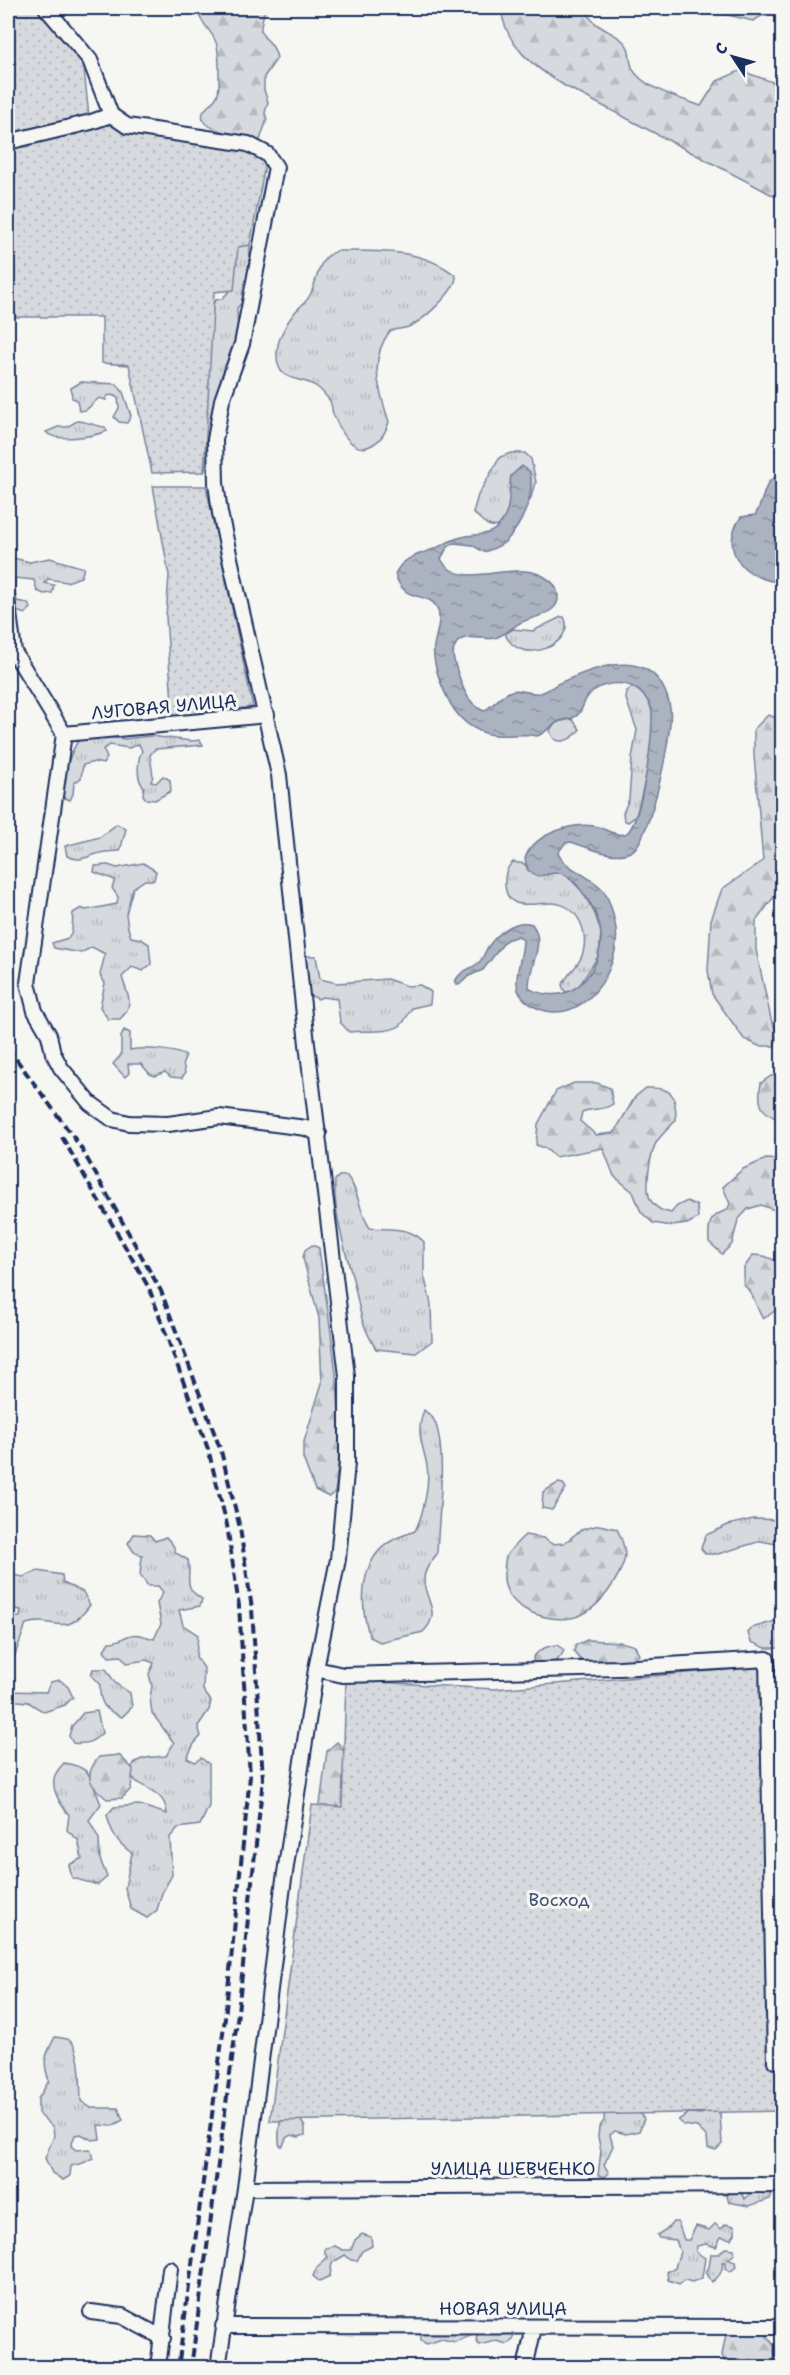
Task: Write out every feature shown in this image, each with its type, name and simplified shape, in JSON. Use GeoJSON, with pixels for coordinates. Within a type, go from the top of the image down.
{"type":"FeatureCollection","features":[{"type":"Feature","properties":{"kind":"street"},"geometry":{"type":"LineString","coordinates":[[46,8],[90,60],[111,115],[127,126],[248,144],[267,154],[276,167],[242,344],[222,400],[215,440],[216,483],[220,513],[279,775],[307,1044],[346,1376],[347,1463],[338,1559],[316,1669],[283,1886],[245,2188],[218,2367]]}},
{"type":"Feature","properties":{"kind":"street"},"geometry":{"type":"LineString","coordinates":[[8,142],[111,115]]}},
{"type":"Feature","properties":{"kind":"street"},"geometry":{"type":"LineString","coordinates":[[8,605],[14,652],[64,734],[27,983],[35,1011],[49,1035],[53,1053],[61,1068],[90,1103],[112,1119],[129,1124],[168,1124],[219,1117],[306,1128],[319,1134]]}},
{"type":"Feature","properties":{"kind":"street","name":"ЛУГОВАЯ УЛИЦА"},"geometry":{"type":"LineString","coordinates":[[64,734],[267,715]]}},
{"type":"Feature","properties":{"kind":"street"},"geometry":{"type":"LineString","coordinates":[[316,1669],[343,1675],[620,1668],[767,1659],[775,2061]]}},
{"type":"Feature","properties":{"kind":"street","name":"УЛИЦА ШЕВЧЕНКО"},"geometry":{"type":"LineString","coordinates":[[245,2188],[783,2185]]}},
{"type":"Feature","properties":{"kind":"street"},"geometry":{"type":"LineString","coordinates":[[158,2367],[170,2269]]}},
{"type":"Feature","properties":{"kind":"street"},"geometry":{"type":"LineString","coordinates":[[91,2312],[122,2316],[163,2338]]}},
{"type":"Feature","properties":{"kind":"street","name":"НОВАЯ УЛИЦА"},"geometry":{"type":"LineString","coordinates":[[223,2326],[783,2327]]}},
{"type":"Feature","properties":{"kind":"street"},"geometry":{"type":"LineString","coordinates":[[525,2367],[534,2327]]}},
{"type":"Feature","properties":{"kind":"green space"},"geometry":{"type":"Polygon","coordinates":[[[8,8],[42,8],[83,60],[89,117],[8,136],[8,8]]]}},
{"type":"Feature","properties":{"kind":"green space"},"geometry":{"type":"Polygon","coordinates":[[[196,8],[266,8],[262,20],[262,33],[274,49],[277,58],[264,77],[264,90],[268,102],[265,113],[267,119],[260,140],[255,142],[235,136],[204,122],[202,115],[218,93],[219,60],[215,40],[196,8]]]}},
{"type":"Feature","properties":{"kind":"green space"},"geometry":{"type":"Polygon","coordinates":[[[501,8],[587,8],[591,19],[626,44],[632,67],[643,81],[673,96],[701,106],[717,81],[744,69],[750,74],[781,85],[782,200],[554,79],[532,63],[515,44],[508,34],[501,8]]]}},
{"type":"Feature","properties":{"kind":"green space"},"geometry":{"type":"Polygon","coordinates":[[[698,8],[776,8],[753,21],[698,8]]]}},
{"type":"Feature","properties":{"kind":"green space"},"geometry":{"type":"Polygon","coordinates":[[[112,124],[210,141],[266,160],[250,245],[238,247],[234,290],[214,292],[204,472],[152,473],[129,365],[102,363],[102,317],[8,317],[8,147],[112,124]]]}},
{"type":"Feature","properties":{"kind":"green space"},"geometry":{"type":"Polygon","coordinates":[[[250,243],[247,297],[237,308],[238,332],[221,378],[205,471],[202,472],[209,309],[216,300],[222,299],[231,289],[238,245],[250,243]]]}},
{"type":"Feature","properties":{"kind":"green space"},"geometry":{"type":"Polygon","coordinates":[[[337,251],[400,253],[429,260],[456,276],[451,289],[430,312],[408,327],[390,331],[383,342],[377,364],[379,387],[389,422],[380,439],[363,448],[357,447],[347,439],[333,414],[330,401],[317,387],[285,375],[278,363],[277,348],[285,326],[309,297],[325,259],[337,251]]]}},
{"type":"Feature","properties":{"kind":"green space"},"geometry":{"type":"Polygon","coordinates":[[[81,382],[117,384],[123,392],[131,416],[127,423],[119,422],[114,417],[119,408],[118,398],[112,395],[107,396],[106,400],[99,398],[86,410],[79,411],[77,400],[72,398],[71,388],[81,382]]]}},
{"type":"Feature","properties":{"kind":"green space"},"geometry":{"type":"Polygon","coordinates":[[[77,421],[105,427],[107,431],[66,438],[46,432],[58,427],[67,427],[77,421]]]}},
{"type":"Feature","properties":{"kind":"green space"},"geometry":{"type":"Polygon","coordinates":[[[511,453],[525,453],[531,459],[536,482],[530,500],[513,520],[500,526],[488,525],[473,513],[478,495],[500,457],[511,453]]]}},
{"type":"Feature","properties":{"kind":"green space"},"geometry":{"type":"Polygon","coordinates":[[[153,486],[206,486],[253,707],[173,716],[166,617],[169,575],[153,486]]]}},
{"type":"Feature","properties":{"kind":"green space"},"geometry":{"type":"Polygon","coordinates":[[[13,558],[30,562],[50,558],[84,568],[81,577],[67,582],[48,579],[44,583],[54,585],[52,593],[44,594],[37,591],[34,580],[15,578],[17,601],[27,603],[31,608],[25,614],[13,610],[10,576],[13,558]]]}},
{"type":"Feature","properties":{"kind":"green space"},"geometry":{"type":"Polygon","coordinates":[[[564,617],[566,626],[563,635],[556,643],[546,648],[534,651],[523,650],[513,645],[505,634],[513,629],[533,631],[564,617]]]}},
{"type":"Feature","properties":{"kind":"green space"},"geometry":{"type":"Polygon","coordinates":[[[633,687],[644,696],[650,705],[653,732],[649,762],[636,816],[628,822],[624,820],[623,813],[629,799],[637,730],[626,699],[627,691],[633,687]]]}},
{"type":"Feature","properties":{"kind":"green space"},"geometry":{"type":"Polygon","coordinates":[[[768,715],[782,720],[782,886],[756,921],[756,950],[771,1019],[778,1034],[774,1046],[759,1046],[744,1039],[712,994],[708,970],[711,920],[722,889],[763,861],[754,729],[768,715]]]}},
{"type":"Feature","properties":{"kind":"green space"},"geometry":{"type":"Polygon","coordinates":[[[572,719],[580,729],[576,734],[568,740],[554,739],[550,729],[557,722],[572,719]]]}},
{"type":"Feature","properties":{"kind":"green space"},"geometry":{"type":"Polygon","coordinates":[[[95,736],[125,739],[150,736],[200,740],[203,745],[155,749],[150,755],[153,776],[151,782],[156,783],[163,776],[170,780],[171,791],[155,800],[146,799],[143,795],[144,787],[141,784],[138,770],[142,751],[139,744],[129,748],[110,745],[103,749],[107,758],[103,764],[94,762],[83,765],[81,778],[74,783],[70,800],[62,797],[65,775],[76,744],[80,738],[95,736]]]}},
{"type":"Feature","properties":{"kind":"green space"},"geometry":{"type":"Polygon","coordinates":[[[117,824],[126,829],[120,851],[103,852],[80,859],[67,856],[65,846],[100,837],[117,824]]]}},
{"type":"Feature","properties":{"kind":"green space"},"geometry":{"type":"Polygon","coordinates":[[[513,862],[525,864],[528,870],[546,875],[558,872],[566,875],[582,891],[595,914],[601,932],[599,955],[578,988],[568,993],[562,985],[579,962],[584,949],[580,922],[576,915],[561,905],[522,904],[510,899],[506,892],[505,876],[513,862]]]}},
{"type":"Feature","properties":{"kind":"green space"},"geometry":{"type":"Polygon","coordinates":[[[143,863],[156,871],[154,880],[145,880],[133,888],[126,914],[131,937],[149,944],[151,964],[143,971],[132,967],[122,977],[129,999],[128,1009],[120,1019],[108,1019],[100,1007],[105,983],[100,975],[105,954],[92,947],[81,953],[54,948],[52,943],[68,938],[72,931],[73,913],[81,908],[86,910],[117,904],[118,897],[112,888],[115,880],[94,872],[95,866],[108,865],[117,868],[143,863]]]}},
{"type":"Feature","properties":{"kind":"green space"},"geometry":{"type":"Polygon","coordinates":[[[307,956],[316,956],[320,979],[337,983],[387,979],[407,986],[420,985],[431,992],[430,1004],[412,1008],[401,1025],[396,1028],[383,1031],[349,1032],[340,1022],[337,999],[322,997],[318,999],[307,994],[305,980],[307,956]]]}},
{"type":"Feature","properties":{"kind":"green space"},"geometry":{"type":"Polygon","coordinates":[[[124,1030],[130,1033],[130,1050],[160,1050],[186,1056],[183,1063],[185,1073],[182,1078],[171,1077],[165,1072],[155,1076],[141,1064],[128,1064],[129,1073],[125,1077],[113,1064],[121,1055],[121,1037],[124,1030]]]}},
{"type":"Feature","properties":{"kind":"green space"},"geometry":{"type":"Polygon","coordinates":[[[776,1075],[782,1081],[782,1121],[769,1115],[760,1103],[761,1083],[776,1075]]]}},
{"type":"Feature","properties":{"kind":"green space"},"geometry":{"type":"Polygon","coordinates":[[[574,1083],[597,1083],[610,1088],[613,1104],[605,1108],[582,1112],[580,1121],[596,1135],[614,1133],[635,1097],[646,1088],[662,1089],[671,1094],[674,1098],[676,1120],[659,1138],[654,1147],[649,1171],[649,1195],[655,1206],[671,1213],[677,1206],[687,1201],[697,1206],[698,1218],[687,1224],[672,1226],[653,1223],[641,1212],[633,1192],[614,1176],[603,1148],[555,1157],[545,1148],[536,1145],[538,1124],[556,1091],[574,1083]]]}},
{"type":"Feature","properties":{"kind":"green space"},"geometry":{"type":"Polygon","coordinates":[[[766,1159],[782,1160],[782,1213],[761,1205],[748,1209],[738,1220],[732,1244],[722,1254],[709,1242],[709,1236],[713,1218],[727,1210],[730,1204],[723,1187],[743,1169],[766,1159]]]}},
{"type":"Feature","properties":{"kind":"green space"},"geometry":{"type":"Polygon","coordinates":[[[339,1176],[347,1176],[351,1182],[370,1228],[406,1231],[424,1242],[424,1275],[431,1304],[432,1341],[416,1353],[376,1349],[366,1329],[337,1216],[335,1180],[339,1176]]]}},
{"type":"Feature","properties":{"kind":"green space"},"geometry":{"type":"Polygon","coordinates":[[[312,1245],[319,1248],[336,1370],[338,1462],[335,1492],[329,1497],[315,1490],[303,1458],[303,1445],[322,1383],[319,1318],[303,1258],[305,1250],[312,1245]]]}},
{"type":"Feature","properties":{"kind":"green space"},"geometry":{"type":"Polygon","coordinates":[[[753,1255],[764,1256],[782,1263],[782,1309],[763,1319],[753,1297],[744,1285],[744,1268],[753,1255]]]}},
{"type":"Feature","properties":{"kind":"green space"},"geometry":{"type":"Polygon","coordinates":[[[424,1410],[433,1419],[441,1448],[437,1554],[424,1576],[432,1618],[423,1632],[380,1642],[370,1637],[366,1624],[363,1597],[365,1583],[368,1570],[382,1548],[395,1539],[415,1531],[421,1517],[428,1482],[420,1432],[424,1410]]]}},
{"type":"Feature","properties":{"kind":"green space"},"geometry":{"type":"Polygon","coordinates":[[[558,1483],[563,1484],[566,1488],[552,1510],[542,1508],[543,1492],[558,1483]]]}},
{"type":"Feature","properties":{"kind":"green space"},"geometry":{"type":"Polygon","coordinates":[[[753,1519],[782,1520],[782,1545],[761,1541],[718,1554],[705,1554],[701,1548],[706,1535],[728,1525],[753,1519]]]}},
{"type":"Feature","properties":{"kind":"green space"},"geometry":{"type":"Polygon","coordinates":[[[599,1525],[617,1529],[625,1557],[613,1584],[595,1605],[578,1616],[560,1619],[526,1610],[510,1595],[505,1585],[506,1557],[525,1535],[543,1538],[552,1544],[564,1543],[581,1530],[599,1525]]]}},
{"type":"Feature","properties":{"kind":"green space"},"geometry":{"type":"Polygon","coordinates":[[[134,1534],[150,1535],[155,1541],[166,1537],[176,1553],[188,1560],[189,1586],[202,1599],[200,1606],[179,1610],[183,1625],[198,1635],[196,1657],[204,1668],[203,1690],[211,1701],[209,1710],[198,1726],[201,1736],[187,1758],[195,1762],[201,1758],[209,1764],[209,1806],[200,1825],[178,1828],[170,1837],[172,1875],[162,1893],[157,1910],[147,1918],[131,1909],[125,1888],[132,1853],[115,1837],[107,1815],[114,1807],[139,1805],[167,1814],[158,1795],[129,1775],[138,1761],[166,1756],[174,1743],[152,1713],[150,1698],[152,1686],[149,1674],[154,1663],[146,1660],[127,1663],[121,1656],[109,1657],[104,1650],[109,1642],[135,1634],[154,1639],[161,1624],[157,1603],[163,1592],[158,1586],[148,1586],[140,1575],[142,1556],[134,1552],[128,1543],[134,1534]]]}},
{"type":"Feature","properties":{"kind":"green space"},"geometry":{"type":"Polygon","coordinates":[[[8,1555],[14,1559],[14,1575],[23,1577],[38,1571],[62,1575],[63,1583],[83,1592],[90,1605],[73,1622],[60,1625],[45,1622],[26,1624],[14,1658],[8,1657],[8,1618],[20,1617],[21,1610],[8,1608],[8,1555]]]}},
{"type":"Feature","properties":{"kind":"green space"},"geometry":{"type":"Polygon","coordinates":[[[782,1619],[782,1648],[766,1648],[751,1642],[748,1633],[752,1628],[782,1619]]]}},
{"type":"Feature","properties":{"kind":"green space"},"geometry":{"type":"Polygon","coordinates":[[[587,1640],[621,1642],[635,1646],[639,1655],[614,1665],[586,1663],[574,1651],[576,1645],[587,1640]]]}},
{"type":"Feature","properties":{"kind":"green space"},"geometry":{"type":"Polygon","coordinates":[[[557,1645],[564,1650],[559,1658],[544,1667],[534,1663],[533,1657],[538,1652],[546,1647],[557,1645]]]}},
{"type":"Feature","properties":{"kind":"green space","name":"Восход"},"geometry":{"type":"Polygon","coordinates":[[[782,1665],[782,2111],[270,2121],[312,1805],[342,1807],[346,1680],[494,1689],[782,1665]]]}},
{"type":"Feature","properties":{"kind":"green space"},"geometry":{"type":"Polygon","coordinates":[[[93,1669],[106,1669],[115,1683],[130,1693],[132,1707],[122,1717],[104,1706],[100,1685],[91,1675],[93,1669]]]}},
{"type":"Feature","properties":{"kind":"green space"},"geometry":{"type":"Polygon","coordinates":[[[60,1680],[68,1687],[73,1697],[65,1705],[44,1712],[28,1702],[8,1700],[8,1691],[46,1692],[51,1682],[60,1680]]]}},
{"type":"Feature","properties":{"kind":"green space"},"geometry":{"type":"Polygon","coordinates":[[[97,1711],[102,1733],[89,1742],[73,1743],[69,1736],[72,1726],[83,1713],[97,1711]]]}},
{"type":"Feature","properties":{"kind":"green space"},"geometry":{"type":"Polygon","coordinates":[[[337,1742],[346,1763],[348,1809],[312,1827],[321,1797],[327,1751],[337,1742]]]}},
{"type":"Feature","properties":{"kind":"green space"},"geometry":{"type":"Polygon","coordinates":[[[119,1755],[133,1769],[131,1789],[122,1798],[107,1799],[92,1785],[91,1770],[99,1757],[119,1755]]]}},
{"type":"Feature","properties":{"kind":"green space"},"geometry":{"type":"Polygon","coordinates":[[[64,1763],[86,1771],[101,1804],[89,1820],[99,1839],[100,1859],[107,1877],[98,1885],[72,1878],[69,1865],[82,1858],[78,1840],[67,1830],[69,1815],[54,1785],[55,1775],[64,1763]]]}},
{"type":"Feature","properties":{"kind":"green space"},"geometry":{"type":"Polygon","coordinates":[[[55,2037],[69,2040],[76,2051],[80,2068],[81,2101],[91,2108],[118,2108],[123,2120],[112,2126],[98,2125],[100,2139],[92,2140],[81,2134],[75,2135],[71,2146],[76,2150],[90,2149],[93,2158],[71,2166],[70,2176],[63,2180],[52,2173],[45,2158],[54,2136],[53,2127],[38,2113],[38,2099],[49,2081],[46,2058],[55,2037]]]}},
{"type":"Feature","properties":{"kind":"green space"},"geometry":{"type":"Polygon","coordinates":[[[605,2096],[638,2111],[644,2119],[639,2131],[626,2134],[615,2131],[610,2135],[613,2146],[604,2165],[609,2173],[605,2177],[598,2175],[601,2151],[598,2137],[599,2127],[604,2121],[605,2096]]]}},
{"type":"Feature","properties":{"kind":"green space"},"geometry":{"type":"Polygon","coordinates":[[[713,2109],[720,2114],[722,2144],[716,2150],[708,2148],[707,2137],[697,2127],[684,2125],[678,2120],[689,2113],[701,2114],[713,2109]]]}},
{"type":"Feature","properties":{"kind":"green space"},"geometry":{"type":"Polygon","coordinates":[[[280,2119],[300,2119],[305,2127],[305,2135],[299,2137],[291,2135],[286,2138],[283,2146],[280,2146],[280,2119]]]}},
{"type":"Feature","properties":{"kind":"green space"},"geometry":{"type":"Polygon","coordinates":[[[734,2191],[740,2192],[745,2199],[754,2193],[772,2194],[770,2199],[749,2206],[729,2202],[727,2195],[734,2191]]]}},
{"type":"Feature","properties":{"kind":"green space"},"geometry":{"type":"Polygon","coordinates":[[[673,2222],[678,2222],[684,2240],[689,2240],[696,2226],[709,2230],[715,2224],[721,2229],[726,2224],[735,2226],[735,2234],[731,2239],[721,2237],[716,2247],[706,2244],[697,2246],[696,2252],[705,2258],[702,2278],[692,2282],[685,2280],[679,2284],[668,2280],[667,2272],[675,2267],[680,2252],[676,2240],[659,2238],[657,2235],[673,2222]]]}},
{"type":"Feature","properties":{"kind":"green space"},"geometry":{"type":"Polygon","coordinates":[[[362,2234],[371,2237],[372,2246],[362,2251],[357,2261],[345,2255],[332,2263],[330,2276],[319,2281],[313,2276],[317,2267],[328,2257],[325,2254],[325,2248],[335,2246],[343,2250],[351,2250],[355,2240],[362,2234]]]}},
{"type":"Feature","properties":{"kind":"green space"},"geometry":{"type":"Polygon","coordinates":[[[725,2248],[734,2249],[735,2254],[728,2259],[735,2262],[736,2267],[730,2272],[725,2268],[725,2262],[722,2262],[720,2273],[712,2282],[706,2272],[711,2254],[719,2254],[725,2248]]]}},
{"type":"Feature","properties":{"kind":"green space"},"geometry":{"type":"Polygon","coordinates":[[[433,2330],[438,2334],[447,2330],[468,2330],[470,2336],[455,2342],[442,2339],[427,2344],[421,2341],[421,2335],[433,2330]]]}},
{"type":"Feature","properties":{"kind":"green space"},"geometry":{"type":"Polygon","coordinates":[[[486,2330],[490,2334],[497,2331],[513,2333],[513,2340],[507,2344],[496,2341],[479,2345],[476,2339],[479,2331],[486,2330]]]}},
{"type":"Feature","properties":{"kind":"green space"},"geometry":{"type":"Polygon","coordinates":[[[764,2333],[774,2345],[775,2367],[727,2367],[722,2355],[726,2334],[764,2333]]]}},
{"type":"Feature","properties":{"kind":"water"},"geometry":{"type":"Polygon","coordinates":[[[522,466],[530,472],[529,500],[517,527],[506,541],[484,552],[472,545],[454,543],[447,548],[441,559],[450,569],[461,574],[517,571],[543,576],[556,588],[557,604],[546,613],[518,624],[498,637],[459,640],[453,652],[454,661],[469,698],[475,706],[484,711],[512,691],[540,693],[594,669],[627,664],[647,670],[656,677],[665,692],[670,708],[668,738],[659,784],[639,843],[632,851],[618,855],[571,842],[565,843],[558,853],[565,863],[603,890],[614,919],[616,945],[612,961],[596,991],[584,1002],[569,1010],[554,1012],[537,1008],[519,993],[517,978],[523,940],[518,936],[506,940],[483,970],[469,976],[459,985],[456,985],[455,981],[462,972],[479,962],[501,932],[519,923],[532,924],[538,939],[529,988],[546,994],[569,991],[578,986],[593,969],[601,935],[597,918],[586,898],[570,878],[563,874],[536,876],[528,870],[525,859],[536,843],[564,828],[594,826],[621,835],[631,828],[637,814],[646,775],[651,733],[651,707],[637,689],[625,684],[611,684],[593,691],[576,716],[560,721],[537,736],[494,735],[469,725],[455,711],[437,673],[434,646],[439,620],[438,610],[427,599],[404,590],[395,574],[403,563],[412,557],[455,539],[487,533],[496,528],[506,513],[511,476],[522,466]]]}},
{"type":"Feature","properties":{"kind":"water"},"geometry":{"type":"Polygon","coordinates":[[[782,476],[782,582],[757,576],[747,570],[739,562],[732,541],[734,530],[741,517],[755,515],[768,484],[776,477],[782,476]]]}},
{"type":"Feature","properties":{"kind":"railway"},"geometry":{"type":"LineString","coordinates":[[8,1048],[80,1146],[161,1291],[221,1451],[240,1528],[252,1609],[263,1779],[237,2021],[191,2368]]}},
{"type":"Feature","properties":{"kind":"railway"},"geometry":{"type":"LineString","coordinates":[[62,1137],[149,1288],[208,1449],[227,1525],[239,1606],[250,1776],[225,2018],[178,2368]]}}]}
